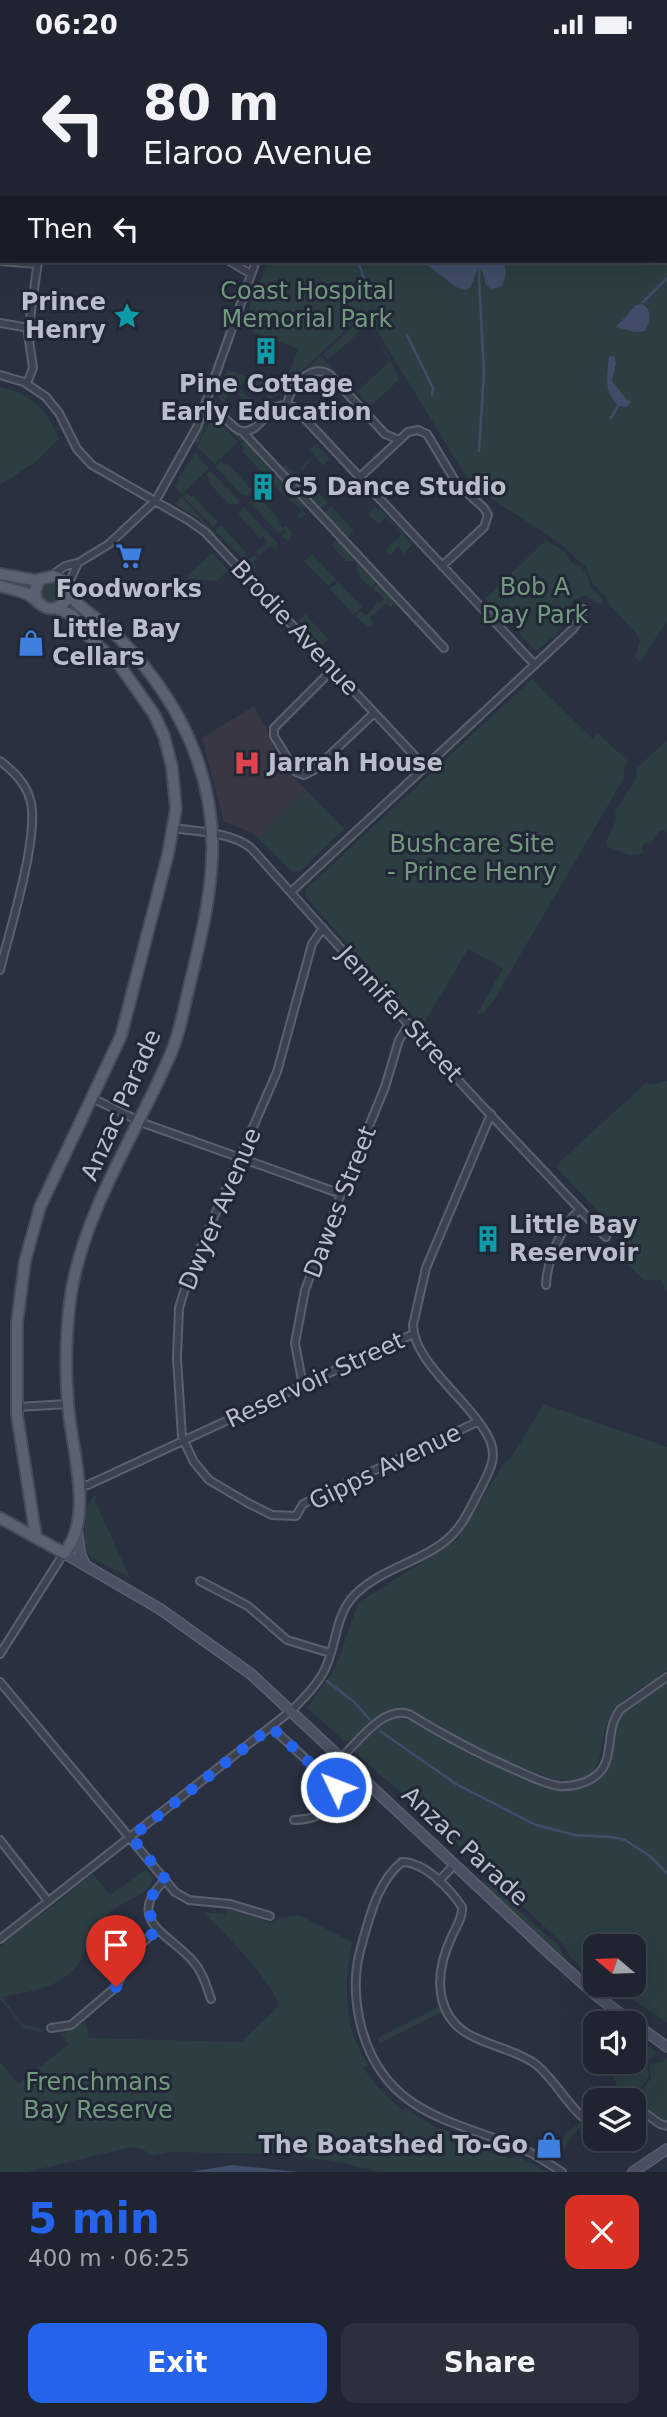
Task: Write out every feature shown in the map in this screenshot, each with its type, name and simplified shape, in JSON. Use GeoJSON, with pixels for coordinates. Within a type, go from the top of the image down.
{"type":"FeatureCollection","features":[{"type":"Feature","properties":{"kind":"main road"},"geometry":{"type":"LineString","coordinates":[[0,574],[39,581],[52,576],[61,579],[67,589],[65,601],[56,608],[45,607],[26,594],[0,586]]}},
{"type":"Feature","properties":{"kind":"main road"},"geometry":{"type":"LineString","coordinates":[[37,601],[34,591],[39,581]]}},
{"type":"Feature","properties":{"kind":"main road","name":"Anzac Parade"},"geometry":{"type":"LineString","coordinates":[[64,1553],[77,1529],[80,1486],[68,1404],[67,1340],[77,1262],[92,1219],[176,1039],[208,903],[213,868],[213,835],[202,773],[174,709],[124,643],[76,603],[67,589]]}},
{"type":"Feature","properties":{"kind":"main road","name":"Anzac Parade"},"geometry":{"type":"LineString","coordinates":[[56,608],[72,615],[85,633],[120,666],[154,714],[164,736],[172,767],[176,801],[174,828],[124,1028],[40,1207],[27,1252],[18,1308],[17,1407],[20,1447],[36,1538],[134,1593],[212,1644],[251,1674],[549,1953],[617,2011]]}},
{"type":"Feature","properties":{"kind":"main road"},"geometry":{"type":"LineString","coordinates":[[0,1518],[36,1538]]}},
{"type":"Feature","properties":{"kind":"main road"},"geometry":{"type":"LineString","coordinates":[[77,1529],[79,1554],[86,1565]]}},
{"type":"Feature","properties":{"kind":"main road","name":"Anzac Parade"},"geometry":{"type":"LineString","coordinates":[[646,2032],[667,2047]]}},
{"type":"Feature","properties":{"kind":"main road"},"geometry":{"type":"LineString","coordinates":[[633,2172],[667,2149]]}},
{"type":"Feature","properties":{"kind":"street"},"geometry":{"type":"LineString","coordinates":[[0,375],[27,383],[33,368],[28,342],[38,263]]}},
{"type":"Feature","properties":{"kind":"street"},"geometry":{"type":"LineString","coordinates":[[232,263],[251,274]]}},
{"type":"Feature","properties":{"kind":"street"},"geometry":{"type":"LineString","coordinates":[[52,576],[65,566],[79,563],[109,544],[156,501],[193,434],[255,263]]}},
{"type":"Feature","properties":{"kind":"street"},"geometry":{"type":"LineString","coordinates":[[0,323],[29,328]]}},
{"type":"Feature","properties":{"kind":"street"},"geometry":{"type":"LineString","coordinates":[[287,404],[294,388],[311,372],[321,370],[333,378],[385,434],[399,440]]}},
{"type":"Feature","properties":{"kind":"street","name":"Brodie Avenue"},"geometry":{"type":"LineString","coordinates":[[27,383],[54,406],[75,446],[89,463],[205,532],[425,767]]}},
{"type":"Feature","properties":{"kind":"street"},"geometry":{"type":"LineString","coordinates":[[205,404],[216,408],[234,427],[242,431],[444,648]]}},
{"type":"Feature","properties":{"kind":"street"},"geometry":{"type":"LineString","coordinates":[[242,431],[253,428],[277,406],[287,404],[296,409],[535,666]]}},
{"type":"Feature","properties":{"kind":"street"},"geometry":{"type":"LineString","coordinates":[[360,477],[413,430],[426,433],[460,487],[487,512],[488,520],[484,527],[442,566]]}},
{"type":"Feature","properties":{"kind":"street"},"geometry":{"type":"LineString","coordinates":[[67,589],[79,563]]}},
{"type":"Feature","properties":{"kind":"street"},"geometry":{"type":"LineString","coordinates":[[291,892],[535,666],[577,625],[583,609]]}},
{"type":"Feature","properties":{"kind":"street"},"geometry":{"type":"LineString","coordinates":[[333,669],[274,728],[274,736],[296,772],[304,775],[314,770],[374,713]]}},
{"type":"Feature","properties":{"kind":"street"},"geometry":{"type":"LineString","coordinates":[[0,761],[17,774],[30,799],[33,829],[0,970]]}},
{"type":"Feature","properties":{"kind":"street","name":"Jennifer Street"},"geometry":{"type":"LineString","coordinates":[[174,828],[243,842],[606,1237]]}},
{"type":"Feature","properties":{"kind":"street","name":"Dwyer Avenue"},"geometry":{"type":"LineString","coordinates":[[296,1516],[272,1515],[222,1489],[209,1480],[183,1442],[177,1358],[179,1308],[208,1226],[241,1158],[277,1072],[312,944],[323,928]]}},
{"type":"Feature","properties":{"kind":"street","name":"Dawes Street"},"geometry":{"type":"LineString","coordinates":[[303,1385],[295,1343],[299,1316],[314,1263],[385,1087],[399,1040],[409,1024]]}},
{"type":"Feature","properties":{"kind":"street"},"geometry":{"type":"LineString","coordinates":[[92,1098],[140,1121],[341,1194]]}},
{"type":"Feature","properties":{"kind":"street","name":"Reservoir Street"},"geometry":{"type":"LineString","coordinates":[[80,1486],[88,1485],[183,1442],[413,1335],[414,1314],[426,1268],[491,1114]]}},
{"type":"Feature","properties":{"kind":"street"},"geometry":{"type":"LineString","coordinates":[[545,1285],[547,1269],[568,1220],[579,1210]]}},
{"type":"Feature","properties":{"kind":"street"},"geometry":{"type":"LineString","coordinates":[[0,1938],[292,1710],[321,1676],[343,1613],[358,1592],[440,1545],[459,1526],[492,1467],[492,1446],[477,1422],[422,1353],[413,1335]]}},
{"type":"Feature","properties":{"kind":"street"},"geometry":{"type":"LineString","coordinates":[[17,1407],[68,1404]]}},
{"type":"Feature","properties":{"kind":"street","name":"Gipps Avenue"},"geometry":{"type":"LineString","coordinates":[[296,1516],[303,1504],[477,1422]]}},
{"type":"Feature","properties":{"kind":"street"},"geometry":{"type":"LineString","coordinates":[[0,1654],[64,1553]]}},
{"type":"Feature","properties":{"kind":"street"},"geometry":{"type":"LineString","coordinates":[[200,1581],[248,1607],[287,1640],[330,1653]]}},
{"type":"Feature","properties":{"kind":"street"},"geometry":{"type":"LineString","coordinates":[[342,1757],[388,1715],[398,1712],[409,1714],[483,1757],[530,1776],[555,1785],[580,1784],[604,1767],[615,1716],[667,1677]]}},
{"type":"Feature","properties":{"kind":"street"},"geometry":{"type":"LineString","coordinates":[[0,1682],[175,1892],[189,1900],[230,1904],[270,1916]]}},
{"type":"Feature","properties":{"kind":"street"},"geometry":{"type":"LineString","coordinates":[[271,1727],[336,1787],[340,1794],[327,1809],[314,1818],[294,1820]]}},
{"type":"Feature","properties":{"kind":"street"},"geometry":{"type":"LineString","coordinates":[[0,1840],[48,1901]]}},
{"type":"Feature","properties":{"kind":"street"},"geometry":{"type":"LineString","coordinates":[[562,2172],[522,2149],[439,2119],[412,2103],[387,2078],[374,2059],[365,2038],[355,1998],[357,1962],[373,1907],[384,1881],[402,1861],[412,1862],[439,1881],[461,1904],[463,1910],[441,1972],[441,1996],[450,2017],[461,2031],[473,2039],[517,2053],[535,2063],[552,2077],[583,2116]]}},
{"type":"Feature","properties":{"kind":"street"},"geometry":{"type":"LineString","coordinates":[[439,1881],[454,1865]]}},
{"type":"Feature","properties":{"kind":"street"},"geometry":{"type":"LineString","coordinates":[[165,1879],[150,1899],[149,1915],[156,1931],[191,1959],[202,1973],[211,1999]]}},
{"type":"Feature","properties":{"kind":"street"},"geometry":{"type":"LineString","coordinates":[[51,2028],[71,2025],[116,1987],[135,1949],[156,1931]]}},
{"type":"Feature","properties":{"kind":"street"},"geometry":{"type":"LineString","coordinates":[[646,2114],[667,2126]]}},
{"type":"Feature","properties":{"kind":"shaded area","name":"Jarrah House"},"geometry":{"type":"Polygon","coordinates":[[[254,706],[291,775],[307,791],[259,839],[251,832],[224,822],[202,738],[254,706]]]}},
{"type":"Feature","properties":{"kind":"green space","name":"Coast Hospital Memorial Park"},"geometry":{"type":"Polygon","coordinates":[[[266,263],[667,263],[667,621],[640,662],[635,657],[640,641],[636,633],[593,584],[586,566],[558,542],[471,485],[368,316],[363,314],[296,376],[289,374],[298,349],[242,328],[266,263]]]}},
{"type":"Feature","properties":{"kind":"green space"},"geometry":{"type":"Polygon","coordinates":[[[363,317],[366,319],[421,412],[394,368],[399,380],[370,406],[357,392],[390,361],[368,324],[328,360],[323,355],[363,317]]]}},
{"type":"Feature","properties":{"kind":"green space"},"geometry":{"type":"Polygon","coordinates":[[[321,356],[337,373],[334,375],[319,367],[306,373],[321,356]]]}},
{"type":"Feature","properties":{"kind":"green space"},"geometry":{"type":"Polygon","coordinates":[[[227,369],[283,390],[275,397],[264,386],[274,398],[250,420],[241,421],[235,416],[248,405],[235,390],[222,402],[218,397],[227,369]],[[247,379],[239,387],[257,406],[269,395],[263,387],[259,391],[247,379]]]}},
{"type":"Feature","properties":{"kind":"green space"},"geometry":{"type":"Polygon","coordinates":[[[0,387],[21,394],[37,404],[49,419],[59,439],[34,463],[0,485],[0,387]]]}},
{"type":"Feature","properties":{"kind":"green space"},"geometry":{"type":"Polygon","coordinates":[[[212,415],[221,419],[245,438],[240,441],[218,418],[211,416],[198,444],[194,442],[204,420],[212,415]]]}},
{"type":"Feature","properties":{"kind":"green space"},"geometry":{"type":"Polygon","coordinates":[[[211,418],[217,420],[238,442],[215,464],[197,447],[211,418]]]}},
{"type":"Feature","properties":{"kind":"green space"},"geometry":{"type":"Polygon","coordinates":[[[245,440],[272,467],[270,473],[263,473],[243,452],[244,448],[240,444],[245,440]]]}},
{"type":"Feature","properties":{"kind":"green space"},"geometry":{"type":"Polygon","coordinates":[[[316,444],[330,459],[323,466],[314,456],[302,470],[300,468],[314,455],[310,450],[316,444]]]}},
{"type":"Feature","properties":{"kind":"green space"},"geometry":{"type":"Polygon","coordinates":[[[195,453],[209,468],[182,495],[174,486],[195,453]]]}},
{"type":"Feature","properties":{"kind":"green space"},"geometry":{"type":"Polygon","coordinates":[[[221,461],[226,466],[228,464],[252,490],[247,496],[241,494],[216,467],[221,461]]]}},
{"type":"Feature","properties":{"kind":"green space"},"geometry":{"type":"Polygon","coordinates":[[[285,465],[300,479],[296,482],[282,467],[285,465]]]}},
{"type":"Feature","properties":{"kind":"green space"},"geometry":{"type":"Polygon","coordinates":[[[210,471],[239,500],[238,504],[230,505],[208,482],[210,479],[206,474],[210,471]]]}},
{"type":"Feature","properties":{"kind":"green space"},"geometry":{"type":"Polygon","coordinates":[[[278,475],[292,488],[285,497],[273,484],[274,477],[278,475]]]}},
{"type":"Feature","properties":{"kind":"green space"},"geometry":{"type":"Polygon","coordinates":[[[305,478],[328,503],[321,509],[297,484],[305,478]]]}},
{"type":"Feature","properties":{"kind":"green space"},"geometry":{"type":"Polygon","coordinates":[[[187,492],[218,522],[213,527],[183,496],[187,492]]]}},
{"type":"Feature","properties":{"kind":"green space"},"geometry":{"type":"Polygon","coordinates":[[[294,492],[306,504],[302,509],[311,520],[306,514],[301,519],[297,516],[302,510],[287,499],[294,492]]]}},
{"type":"Feature","properties":{"kind":"green space"},"geometry":{"type":"Polygon","coordinates":[[[255,493],[280,520],[278,522],[283,528],[286,526],[293,534],[288,541],[282,537],[286,531],[284,529],[278,533],[249,502],[255,493]]]}},
{"type":"Feature","properties":{"kind":"green space"},"geometry":{"type":"Polygon","coordinates":[[[182,497],[217,535],[199,519],[174,504],[182,497]]]}},
{"type":"Feature","properties":{"kind":"green space"},"geometry":{"type":"Polygon","coordinates":[[[243,506],[278,543],[276,550],[270,546],[253,562],[256,567],[254,570],[215,531],[221,525],[246,552],[244,554],[249,559],[254,555],[259,556],[255,552],[268,542],[263,536],[260,538],[238,515],[243,506]]]}},
{"type":"Feature","properties":{"kind":"green space"},"geometry":{"type":"Polygon","coordinates":[[[331,506],[354,531],[347,537],[324,513],[331,506]]]}},
{"type":"Feature","properties":{"kind":"green space"},"geometry":{"type":"Polygon","coordinates":[[[375,507],[413,544],[404,554],[398,546],[390,555],[385,550],[402,534],[385,517],[379,525],[368,514],[375,507]]]}},
{"type":"Feature","properties":{"kind":"green space"},"geometry":{"type":"Polygon","coordinates":[[[338,538],[356,558],[355,561],[346,561],[331,545],[338,538]]]}},
{"type":"Feature","properties":{"kind":"green space","name":"Bob A Day Park"},"geometry":{"type":"Polygon","coordinates":[[[546,540],[567,553],[570,562],[581,567],[587,574],[590,586],[602,598],[603,603],[598,604],[586,595],[579,597],[572,603],[562,628],[535,650],[485,599],[546,540]]]}},
{"type":"Feature","properties":{"kind":"green space"},"geometry":{"type":"Polygon","coordinates":[[[212,553],[228,570],[217,581],[190,579],[187,576],[212,553]]]}},
{"type":"Feature","properties":{"kind":"green space"},"geometry":{"type":"Polygon","coordinates":[[[312,554],[336,579],[328,586],[304,561],[312,554]]]}},
{"type":"Feature","properties":{"kind":"green space"},"geometry":{"type":"Polygon","coordinates":[[[362,564],[378,581],[371,588],[360,577],[356,567],[362,564]]]}},
{"type":"Feature","properties":{"kind":"green space"},"geometry":{"type":"Polygon","coordinates":[[[51,582],[58,585],[61,592],[58,599],[51,602],[44,599],[41,592],[44,585],[51,582]]]}},
{"type":"Feature","properties":{"kind":"green space"},"geometry":{"type":"Polygon","coordinates":[[[338,582],[362,607],[354,615],[330,589],[338,582]]]}},
{"type":"Feature","properties":{"kind":"green space"},"geometry":{"type":"Polygon","coordinates":[[[379,582],[394,599],[395,604],[391,607],[386,603],[370,618],[374,625],[368,627],[355,616],[363,609],[361,611],[366,616],[384,599],[373,588],[379,582]]]}},
{"type":"Feature","properties":{"kind":"green space"},"geometry":{"type":"Polygon","coordinates":[[[305,614],[328,639],[322,645],[298,620],[305,614]]]}},
{"type":"Feature","properties":{"kind":"green space","name":"Bushcare Site - Prince Henry"},"geometry":{"type":"Polygon","coordinates":[[[532,679],[593,739],[597,733],[629,762],[624,769],[624,778],[492,1003],[483,1013],[477,1014],[503,968],[468,949],[424,1023],[419,1024],[305,896],[305,890],[532,679]]]}},
{"type":"Feature","properties":{"kind":"green space"},"geometry":{"type":"Polygon","coordinates":[[[667,740],[667,832],[660,830],[651,844],[645,843],[642,846],[643,853],[638,855],[629,855],[607,847],[606,842],[616,820],[615,811],[637,777],[636,769],[667,740]]]}},
{"type":"Feature","properties":{"kind":"green space","name":"Bushcare Site - Prince Henry"},"geometry":{"type":"Polygon","coordinates":[[[307,791],[344,829],[300,871],[293,872],[259,839],[307,791]]]}},
{"type":"Feature","properties":{"kind":"green space"},"geometry":{"type":"Polygon","coordinates":[[[667,1081],[667,1292],[661,1280],[644,1280],[619,1256],[624,1239],[619,1222],[606,1220],[555,1166],[646,1083],[667,1081]]]}},
{"type":"Feature","properties":{"kind":"green space"},"geometry":{"type":"Polygon","coordinates":[[[544,1404],[667,1447],[667,1671],[632,1694],[614,1710],[607,1722],[599,1760],[594,1770],[585,1778],[571,1781],[550,1778],[484,1752],[413,1711],[401,1708],[382,1714],[361,1735],[345,1742],[307,1708],[335,1669],[358,1603],[457,1540],[503,1464],[510,1459],[544,1404]]]}},
{"type":"Feature","properties":{"kind":"green space"},"geometry":{"type":"Polygon","coordinates":[[[94,1495],[130,1578],[92,1558],[86,1551],[86,1509],[94,1495]]]}},
{"type":"Feature","properties":{"kind":"green space"},"geometry":{"type":"Polygon","coordinates":[[[667,1681],[667,2023],[628,1997],[646,1997],[646,1934],[583,1934],[583,1969],[572,1959],[563,1944],[413,1803],[355,1753],[388,1719],[400,1716],[476,1758],[552,1788],[569,1790],[586,1786],[606,1768],[613,1730],[620,1715],[667,1681]]]}},
{"type":"Feature","properties":{"kind":"green space"},"geometry":{"type":"Polygon","coordinates":[[[146,1869],[154,1880],[149,1886],[104,1919],[144,1932],[141,1935],[98,1924],[78,1964],[62,1979],[44,1988],[3,1997],[22,2024],[41,2028],[43,2032],[24,2029],[0,1999],[0,1946],[93,1874],[110,1895],[146,1869]]]}},
{"type":"Feature","properties":{"kind":"green space"},"geometry":{"type":"Polygon","coordinates":[[[488,1878],[506,1899],[558,1945],[567,1961],[583,1977],[481,1886],[488,1878]]]}},
{"type":"Feature","properties":{"kind":"green space","name":"Frenchmans Bay Reserve"},"geometry":{"type":"Polygon","coordinates":[[[227,1908],[270,1924],[279,1918],[299,1915],[352,1942],[347,1989],[350,2021],[354,2036],[368,2064],[363,2068],[381,2091],[403,2111],[406,2108],[433,2126],[469,2139],[467,2145],[508,2158],[519,2157],[548,2172],[380,2172],[281,2154],[172,2152],[152,2156],[142,2149],[132,2147],[27,2172],[0,2172],[0,2062],[18,2084],[69,2044],[61,2035],[85,2022],[89,2038],[241,2042],[279,2006],[257,1970],[203,1912],[225,1914],[227,1908]]]}},
{"type":"Feature","properties":{"kind":"green space"},"geometry":{"type":"Polygon","coordinates":[[[441,2006],[444,2011],[380,2043],[377,2038],[441,2006]]]}},
{"type":"Feature","properties":{"kind":"green space"},"geometry":{"type":"Polygon","coordinates":[[[646,2044],[657,2052],[655,2057],[647,2061],[649,2077],[640,2088],[617,2087],[613,2074],[646,2074],[646,2044]]]}},
{"type":"Feature","properties":{"kind":"green space"},"geometry":{"type":"Polygon","coordinates":[[[663,2056],[667,2059],[667,2123],[646,2109],[646,2088],[643,2088],[651,2078],[649,2061],[652,2064],[664,2061],[663,2056]]]}},
{"type":"Feature","properties":{"kind":"green space"},"geometry":{"type":"Polygon","coordinates":[[[580,2122],[583,2125],[560,2154],[556,2151],[565,2134],[580,2122]]]}},
{"type":"Feature","properties":{"kind":"water"},"geometry":{"type":"Polygon","coordinates":[[[425,263],[503,263],[505,267],[505,278],[501,287],[492,289],[486,285],[482,269],[478,268],[471,287],[466,290],[456,287],[425,263]]]}},
{"type":"Feature","properties":{"kind":"water"},"geometry":{"type":"Polygon","coordinates":[[[642,304],[648,309],[650,316],[645,331],[634,332],[616,327],[636,305],[642,304]]]}},
{"type":"Feature","properties":{"kind":"water"},"geometry":{"type":"Polygon","coordinates":[[[614,356],[616,363],[612,381],[627,400],[631,401],[627,407],[619,406],[608,390],[609,357],[614,356]]]}},
{"type":"Feature","properties":{"kind":"water"},"geometry":{"type":"Polygon","coordinates":[[[232,2165],[300,2172],[190,2172],[232,2165]]]}},
{"type":"Feature","properties":{"kind":"waterway"},"geometry":{"type":"LineString","coordinates":[[359,263],[371,299]]}},
{"type":"Feature","properties":{"kind":"waterway"},"geometry":{"type":"LineString","coordinates":[[479,451],[484,372],[480,263]]}},
{"type":"Feature","properties":{"kind":"waterway"},"geometry":{"type":"LineString","coordinates":[[643,302],[667,278]]}},
{"type":"Feature","properties":{"kind":"waterway"},"geometry":{"type":"LineString","coordinates":[[407,335],[433,388],[432,395]]}},
{"type":"Feature","properties":{"kind":"waterway"},"geometry":{"type":"LineString","coordinates":[[611,418],[618,406]]}},
{"type":"Feature","properties":{"kind":"waterway"},"geometry":{"type":"LineString","coordinates":[[327,1681],[353,1701],[373,1723]]}},
{"type":"Feature","properties":{"kind":"waterway"},"geometry":{"type":"LineString","coordinates":[[380,1731],[456,1784],[536,1825],[575,1835],[625,1840],[650,1856],[667,1873]]}},
{"type":"Feature","properties":{"kind":"place","name":"Prince Henry"},"geometry":{"type":"Point","coordinates":[127,316]}},
{"type":"Feature","properties":{"kind":"place","name":"Pine Cottage Early Education"},"geometry":{"type":"Point","coordinates":[266,351]}},
{"type":"Feature","properties":{"kind":"place","name":"C5 Dance Studio"},"geometry":{"type":"Point","coordinates":[263,487]}},
{"type":"Feature","properties":{"kind":"place","name":"Foodworks"},"geometry":{"type":"Point","coordinates":[129,556]}},
{"type":"Feature","properties":{"kind":"place","name":"Little Bay Cellars"},"geometry":{"type":"Point","coordinates":[31,643]}},
{"type":"Feature","properties":{"kind":"place","name":"Jarrah House"},"geometry":{"type":"Point","coordinates":[247,763]}},
{"type":"Feature","properties":{"kind":"place","name":"Little Bay Reservoir"},"geometry":{"type":"Point","coordinates":[488,1239]}},
{"type":"Feature","properties":{"kind":"place","name":"The Boatshed To-Go"},"geometry":{"type":"Point","coordinates":[549,2145]}},
{"type":"Feature","properties":{"kind":"route"},"geometry":{"type":"LineString","coordinates":[[116,1987],[135,1949],[156,1931],[149,1915],[150,1899],[165,1879],[131,1837],[271,1727],[336,1787]]}}]}
